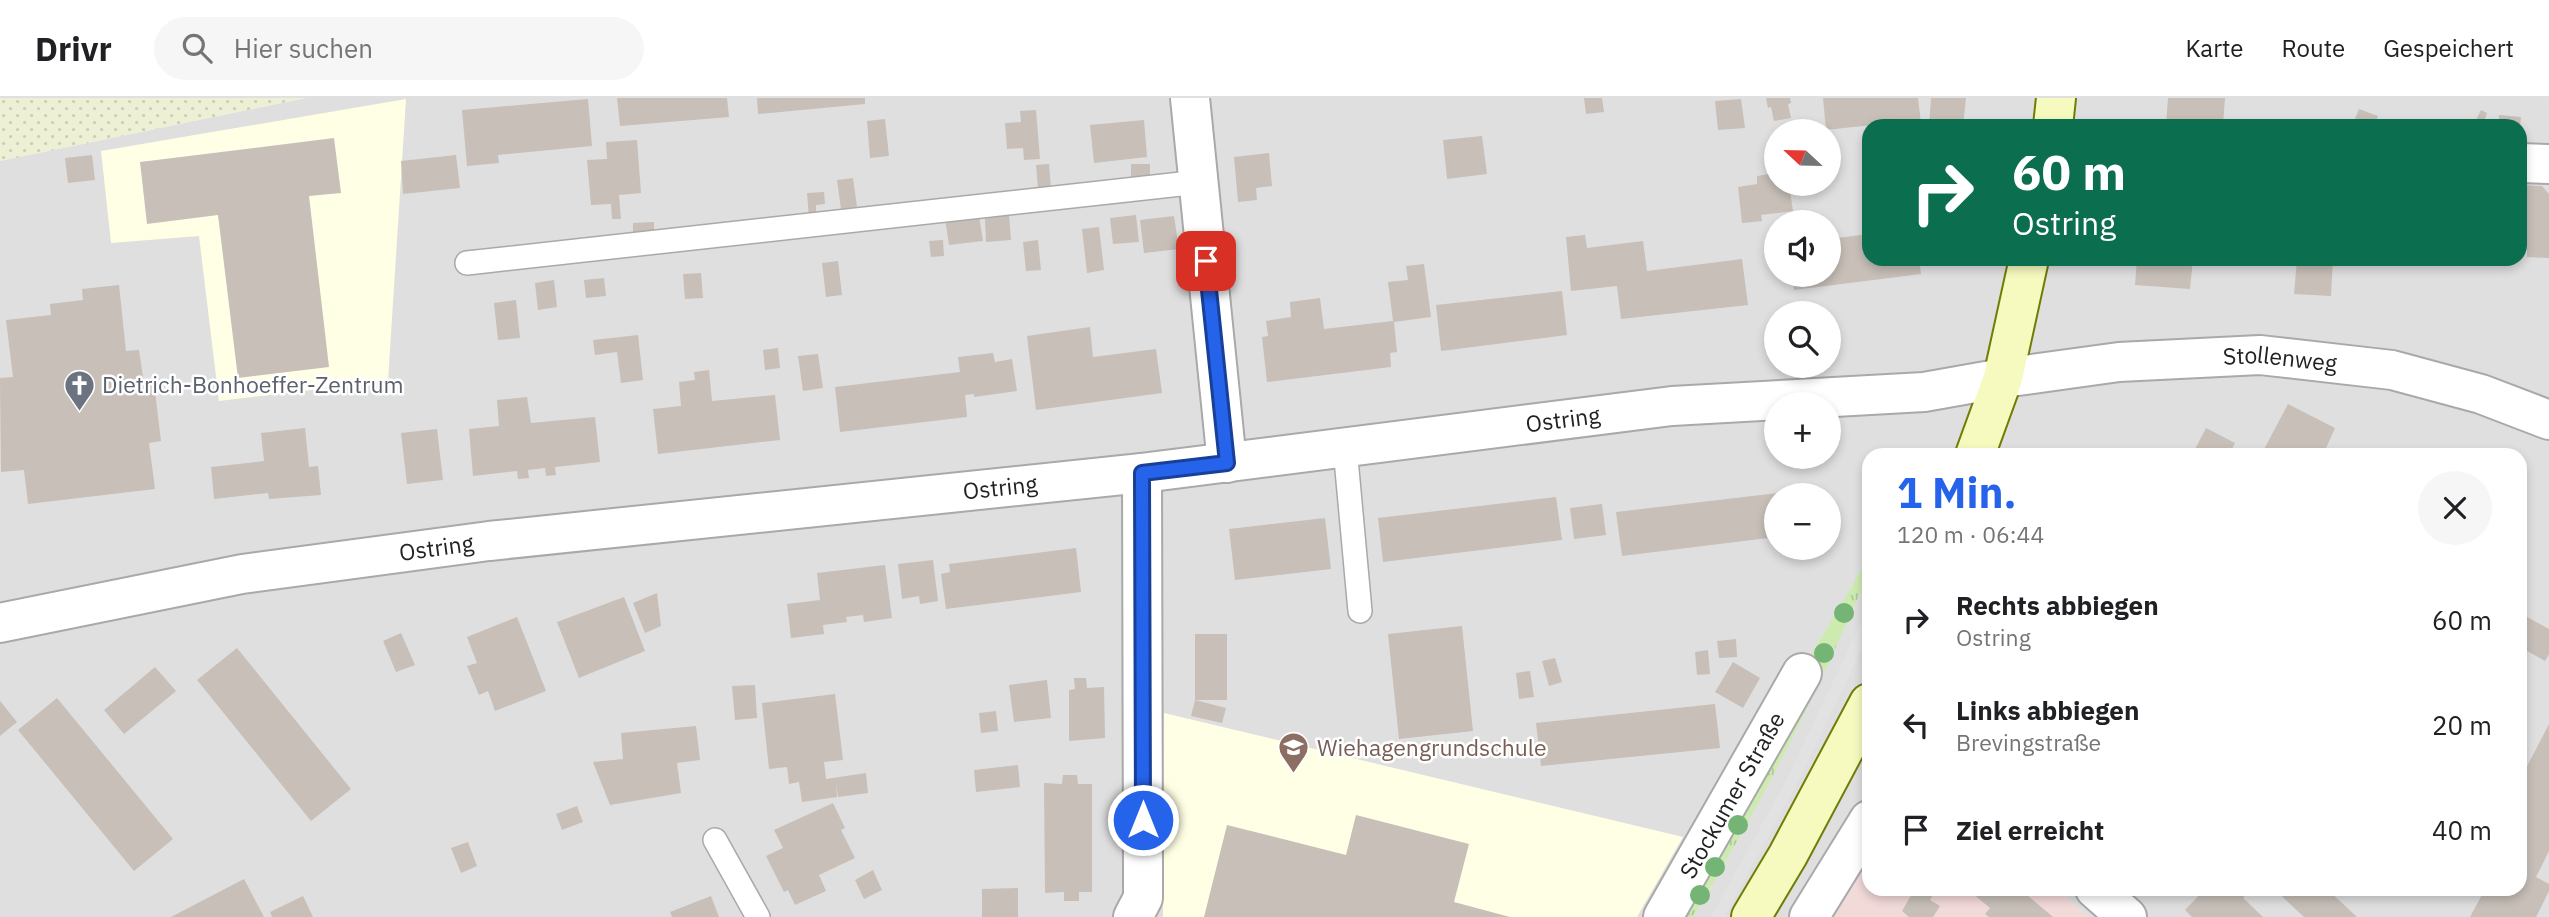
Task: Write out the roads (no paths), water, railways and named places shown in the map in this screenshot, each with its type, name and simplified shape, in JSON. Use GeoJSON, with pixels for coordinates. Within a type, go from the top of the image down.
{"type":"FeatureCollection","features":[{"type":"Feature","properties":{"kind":"main road"},"geometry":{"type":"LineString","coordinates":[[2054,119],[2056,98]]}},
{"type":"Feature","properties":{"kind":"main road"},"geometry":{"type":"LineString","coordinates":[[1978,448],[2003,378],[2027,266]]}},
{"type":"Feature","properties":{"kind":"main road"},"geometry":{"type":"LineString","coordinates":[[1751,917],[1795,844],[1862,716]]}},
{"type":"Feature","properties":{"kind":"street"},"geometry":{"type":"LineString","coordinates":[[1190,98],[1227,463]]}},
{"type":"Feature","properties":{"kind":"street"},"geometry":{"type":"LineString","coordinates":[[2527,163],[2549,164]]}},
{"type":"Feature","properties":{"kind":"street","name":"Stollenweg"},"geometry":{"type":"LineString","coordinates":[[2003,378],[2119,362],[2260,355],[2392,370],[2481,394],[2549,420]]}},
{"type":"Feature","properties":{"kind":"street","name":"Ostring"},"geometry":{"type":"LineString","coordinates":[[0,623],[242,574],[462,545],[1142,473],[1672,406],[1924,392],[2003,378]]}},
{"type":"Feature","properties":{"kind":"street"},"geometry":{"type":"LineString","coordinates":[[1133,917],[1143,898],[1142,473]]}},
{"type":"Feature","properties":{"kind":"street","name":"Stockumer Straße"},"geometry":{"type":"LineString","coordinates":[[1663,917],[1802,673]]}},
{"type":"Feature","properties":{"kind":"street"},"geometry":{"type":"LineString","coordinates":[[1809,917],[1862,831]]}},
{"type":"Feature","properties":{"kind":"street"},"geometry":{"type":"LineString","coordinates":[[2103,896],[2127,917]]}},
{"type":"Feature","properties":{"kind":"lane"},"geometry":{"type":"LineString","coordinates":[[467,262],[1199,182]]}},
{"type":"Feature","properties":{"kind":"lane"},"geometry":{"type":"LineString","coordinates":[[1345,448],[1360,611]]}},
{"type":"Feature","properties":{"kind":"lane"},"geometry":{"type":"LineString","coordinates":[[715,840],[758,917]]}},
{"type":"Feature","properties":{"kind":"place","name":"Dietrich-Bonhoeffer-Zentrum"},"geometry":{"type":"Point","coordinates":[79,412]}},
{"type":"Feature","properties":{"kind":"place","name":"Wiehagengrundschule"},"geometry":{"type":"Point","coordinates":[1294,775]}}]}
